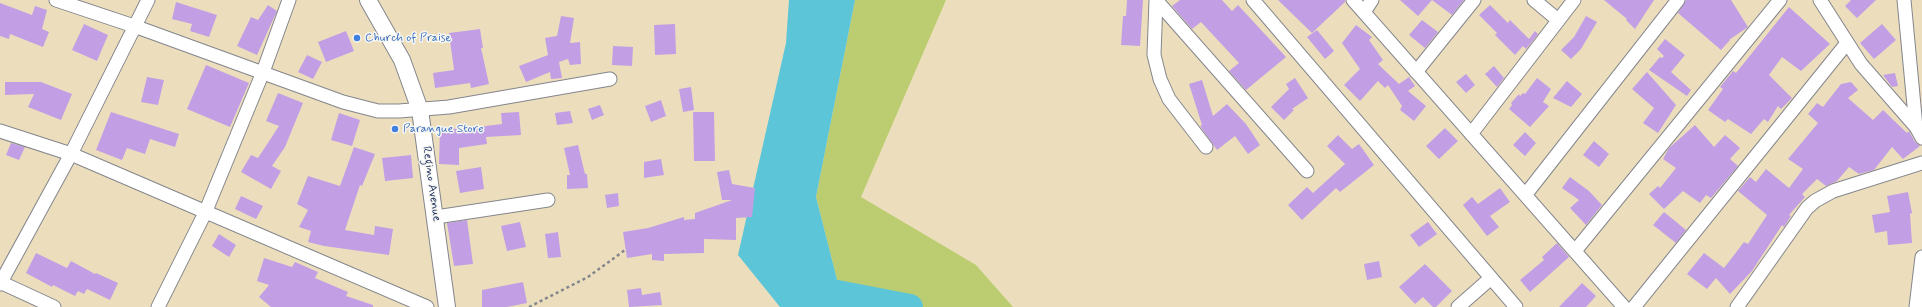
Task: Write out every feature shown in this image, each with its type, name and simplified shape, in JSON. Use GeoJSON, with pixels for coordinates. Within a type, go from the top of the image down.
{"type":"FeatureCollection","features":[{"type":"Feature","properties":{"kind":"street"},"geometry":{"type":"LineString","coordinates":[[56,0],[134,26],[361,107],[378,111],[420,110],[478,103],[610,79]]}},
{"type":"Feature","properties":{"kind":"street"},"geometry":{"type":"LineString","coordinates":[[54,307],[0,283],[71,154],[148,0]]}},
{"type":"Feature","properties":{"kind":"street"},"geometry":{"type":"LineString","coordinates":[[158,307],[205,213],[263,72],[289,0]]}},
{"type":"Feature","properties":{"kind":"street","name":"Regino Avenue"},"geometry":{"type":"LineString","coordinates":[[368,0],[402,60],[420,110],[436,217],[447,307]]}},
{"type":"Feature","properties":{"kind":"street"},"geometry":{"type":"LineString","coordinates":[[1206,147],[1170,99],[1160,79],[1154,55],[1156,0],[1307,171]]}},
{"type":"Feature","properties":{"kind":"street"},"geometry":{"type":"LineString","coordinates":[[1253,0],[1516,307]]}},
{"type":"Feature","properties":{"kind":"street"},"geometry":{"type":"LineString","coordinates":[[1353,0],[1526,194],[1624,307]]}},
{"type":"Feature","properties":{"kind":"street"},"geometry":{"type":"LineString","coordinates":[[1364,12],[1372,0]]}},
{"type":"Feature","properties":{"kind":"street"},"geometry":{"type":"LineString","coordinates":[[1416,72],[1474,0]]}},
{"type":"Feature","properties":{"kind":"street"},"geometry":{"type":"LineString","coordinates":[[1534,0],[1558,20]]}},
{"type":"Feature","properties":{"kind":"street"},"geometry":{"type":"LineString","coordinates":[[1471,134],[1574,0]]}},
{"type":"Feature","properties":{"kind":"street"},"geometry":{"type":"LineString","coordinates":[[1526,194],[1678,0]]}},
{"type":"Feature","properties":{"kind":"street"},"geometry":{"type":"LineString","coordinates":[[1575,250],[1780,0]]}},
{"type":"Feature","properties":{"kind":"street"},"geometry":{"type":"LineString","coordinates":[[1820,0],[1861,64],[1919,133]]}},
{"type":"Feature","properties":{"kind":"street"},"geometry":{"type":"LineString","coordinates":[[1904,0],[1919,133]]}},
{"type":"Feature","properties":{"kind":"street"},"geometry":{"type":"LineString","coordinates":[[1634,307],[1847,43]]}},
{"type":"Feature","properties":{"kind":"street"},"geometry":{"type":"LineString","coordinates":[[0,131],[71,154],[205,213],[427,307]]}},
{"type":"Feature","properties":{"kind":"street"},"geometry":{"type":"LineString","coordinates":[[1737,307],[1807,208],[1833,191],[1922,163]]}},
{"type":"Feature","properties":{"kind":"street"},"geometry":{"type":"LineString","coordinates":[[436,217],[548,200]]}},
{"type":"Feature","properties":{"kind":"street"},"geometry":{"type":"LineString","coordinates":[[1916,307],[1922,257]]}},
{"type":"Feature","properties":{"kind":"street"},"geometry":{"type":"LineString","coordinates":[[1458,307],[1492,278]]}},
{"type":"Feature","properties":{"kind":"path"},"geometry":{"type":"LineString","coordinates":[[529,307],[588,277],[625,250]]}},
{"type":"Feature","properties":{"kind":"green space"},"geometry":{"type":"Polygon","coordinates":[[[855,0],[946,0],[861,197],[976,265],[1013,307],[844,307],[816,197],[855,0]]]}},
{"type":"Feature","properties":{"kind":"water"},"geometry":{"type":"Polygon","coordinates":[[[789,0],[855,0],[816,197],[844,307],[780,307],[738,255],[786,43],[789,0]]]}},
{"type":"Feature","properties":{"kind":"building"},"geometry":{"type":"Polygon","coordinates":[[[1127,0],[1143,0],[1140,46],[1121,45],[1123,16],[1126,16],[1127,0]]]}},
{"type":"Feature","properties":{"kind":"building"},"geometry":{"type":"Polygon","coordinates":[[[1180,0],[1222,0],[1232,11],[1238,5],[1286,57],[1246,90],[1229,71],[1239,63],[1201,22],[1192,29],[1172,6],[1180,0]]]}},
{"type":"Feature","properties":{"kind":"building"},"geometry":{"type":"Polygon","coordinates":[[[1278,0],[1345,0],[1345,2],[1312,33],[1278,0]]]}},
{"type":"Feature","properties":{"kind":"building"},"geometry":{"type":"Polygon","coordinates":[[[1400,0],[1432,0],[1418,16],[1400,0]]]}},
{"type":"Feature","properties":{"kind":"building"},"geometry":{"type":"Polygon","coordinates":[[[1432,0],[1464,0],[1452,15],[1432,0]]]}},
{"type":"Feature","properties":{"kind":"building"},"geometry":{"type":"Polygon","coordinates":[[[1604,0],[1654,0],[1635,29],[1626,20],[1627,19],[1604,0]]]}},
{"type":"Feature","properties":{"kind":"building"},"geometry":{"type":"Polygon","coordinates":[[[1686,0],[1731,0],[1748,27],[1729,40],[1721,50],[1678,13],[1686,0]]]}},
{"type":"Feature","properties":{"kind":"building"},"geometry":{"type":"Polygon","coordinates":[[[1851,0],[1876,0],[1857,18],[1845,6],[1851,0]]]}},
{"type":"Feature","properties":{"kind":"building"},"geometry":{"type":"Polygon","coordinates":[[[176,2],[217,15],[209,37],[190,31],[192,24],[172,19],[176,2]]]}},
{"type":"Feature","properties":{"kind":"building"},"geometry":{"type":"Polygon","coordinates":[[[0,3],[32,15],[35,6],[47,10],[42,29],[49,32],[43,47],[10,34],[9,39],[0,36],[0,3]]]}},
{"type":"Feature","properties":{"kind":"building"},"geometry":{"type":"Polygon","coordinates":[[[268,5],[277,11],[257,55],[237,46],[251,17],[258,20],[268,5]]]}},
{"type":"Feature","properties":{"kind":"building"},"geometry":{"type":"Polygon","coordinates":[[[1490,5],[1508,23],[1510,20],[1529,39],[1535,31],[1538,34],[1526,49],[1523,46],[1515,55],[1495,35],[1497,33],[1479,15],[1490,5]]]}},
{"type":"Feature","properties":{"kind":"building"},"geometry":{"type":"Polygon","coordinates":[[[1789,7],[1830,44],[1801,71],[1782,57],[1769,75],[1792,98],[1781,109],[1778,106],[1768,122],[1764,119],[1751,134],[1728,119],[1725,122],[1708,110],[1723,89],[1720,87],[1733,71],[1736,73],[1789,7]]]}},
{"type":"Feature","properties":{"kind":"building"},"geometry":{"type":"Polygon","coordinates":[[[561,16],[574,18],[570,43],[580,42],[581,64],[570,65],[568,59],[559,62],[562,78],[551,79],[550,72],[526,82],[519,66],[548,55],[545,38],[557,36],[561,16]]]}},
{"type":"Feature","properties":{"kind":"building"},"geometry":{"type":"Polygon","coordinates":[[[1586,16],[1597,22],[1581,49],[1571,59],[1561,50],[1574,37],[1586,16]]]}},
{"type":"Feature","properties":{"kind":"building"},"geometry":{"type":"Polygon","coordinates":[[[1422,20],[1438,32],[1425,48],[1409,35],[1422,20]]]}},
{"type":"Feature","properties":{"kind":"building"},"geometry":{"type":"Polygon","coordinates":[[[84,24],[108,35],[97,61],[72,50],[84,24]]]}},
{"type":"Feature","properties":{"kind":"building"},"geometry":{"type":"Polygon","coordinates":[[[675,24],[676,54],[655,55],[654,25],[675,24]]]}},
{"type":"Feature","properties":{"kind":"building"},"geometry":{"type":"Polygon","coordinates":[[[1882,24],[1896,40],[1874,59],[1860,43],[1882,24]]]}},
{"type":"Feature","properties":{"kind":"building"},"geometry":{"type":"Polygon","coordinates":[[[1356,25],[1372,37],[1369,40],[1383,60],[1378,64],[1399,84],[1409,77],[1415,86],[1408,91],[1426,106],[1414,121],[1400,110],[1402,106],[1388,85],[1385,88],[1378,81],[1360,101],[1344,85],[1360,69],[1342,43],[1356,25]]]}},
{"type":"Feature","properties":{"kind":"building"},"geometry":{"type":"Polygon","coordinates":[[[480,29],[483,48],[481,48],[489,84],[471,88],[470,83],[435,88],[433,73],[454,70],[449,33],[480,29]]]}},
{"type":"Feature","properties":{"kind":"building"},"geometry":{"type":"Polygon","coordinates":[[[1317,30],[1334,51],[1325,59],[1307,37],[1317,30]]]}},
{"type":"Feature","properties":{"kind":"building"},"geometry":{"type":"Polygon","coordinates":[[[346,31],[354,51],[326,62],[318,42],[346,31]]]}},
{"type":"Feature","properties":{"kind":"building"},"geometry":{"type":"Polygon","coordinates":[[[1665,39],[1685,55],[1671,72],[1691,90],[1687,96],[1649,70],[1660,57],[1662,58],[1664,56],[1657,49],[1665,39]]]}},
{"type":"Feature","properties":{"kind":"building"},"geometry":{"type":"Polygon","coordinates":[[[613,46],[633,47],[632,66],[612,65],[613,46]]]}},
{"type":"Feature","properties":{"kind":"building"},"geometry":{"type":"Polygon","coordinates":[[[307,55],[322,62],[313,79],[298,72],[307,55]]]}},
{"type":"Feature","properties":{"kind":"building"},"geometry":{"type":"Polygon","coordinates":[[[206,65],[249,83],[230,127],[187,109],[206,65]]]}},
{"type":"Feature","properties":{"kind":"building"},"geometry":{"type":"Polygon","coordinates":[[[1494,66],[1504,78],[1497,87],[1485,74],[1494,66]]]}},
{"type":"Feature","properties":{"kind":"building"},"geometry":{"type":"Polygon","coordinates":[[[1647,72],[1676,105],[1658,133],[1643,123],[1654,108],[1632,89],[1647,72]]]}},
{"type":"Feature","properties":{"kind":"building"},"geometry":{"type":"Polygon","coordinates":[[[1895,73],[1898,86],[1892,87],[1883,75],[1895,73]]]}},
{"type":"Feature","properties":{"kind":"building"},"geometry":{"type":"Polygon","coordinates":[[[1466,74],[1475,85],[1466,93],[1456,82],[1466,74]]]}},
{"type":"Feature","properties":{"kind":"building"},"geometry":{"type":"Polygon","coordinates":[[[147,77],[164,80],[158,105],[141,102],[147,77]]]}},
{"type":"Feature","properties":{"kind":"building"},"geometry":{"type":"Polygon","coordinates":[[[1295,78],[1308,98],[1292,109],[1294,110],[1284,120],[1271,107],[1289,89],[1286,84],[1295,78]]]}},
{"type":"Feature","properties":{"kind":"building"},"geometry":{"type":"Polygon","coordinates":[[[1537,78],[1551,89],[1543,102],[1549,106],[1530,127],[1509,109],[1512,105],[1511,103],[1519,94],[1520,96],[1523,93],[1525,94],[1537,78]]]}},
{"type":"Feature","properties":{"kind":"building"},"geometry":{"type":"Polygon","coordinates":[[[1202,80],[1213,116],[1227,104],[1246,124],[1260,145],[1248,154],[1235,136],[1217,150],[1200,126],[1202,125],[1189,84],[1202,80]]]}},
{"type":"Feature","properties":{"kind":"building"},"geometry":{"type":"Polygon","coordinates":[[[1567,81],[1582,94],[1571,107],[1553,98],[1567,81]]]}},
{"type":"Feature","properties":{"kind":"building"},"geometry":{"type":"Polygon","coordinates":[[[5,82],[41,82],[72,94],[61,120],[28,107],[34,94],[5,95],[5,82]]]}},
{"type":"Feature","properties":{"kind":"building"},"geometry":{"type":"Polygon","coordinates":[[[1851,82],[1858,90],[1848,98],[1873,120],[1883,110],[1907,133],[1909,131],[1915,142],[1920,146],[1903,159],[1892,147],[1874,170],[1859,174],[1849,167],[1837,181],[1826,186],[1817,179],[1802,194],[1805,197],[1789,215],[1791,216],[1784,227],[1782,225],[1752,271],[1730,294],[1716,278],[1707,289],[1687,274],[1704,253],[1724,268],[1744,242],[1748,244],[1767,215],[1738,191],[1750,177],[1756,182],[1766,169],[1789,188],[1803,169],[1788,159],[1818,123],[1808,114],[1817,103],[1823,107],[1841,84],[1851,82]]]}},
{"type":"Feature","properties":{"kind":"building"},"geometry":{"type":"Polygon","coordinates":[[[691,87],[694,110],[683,112],[679,89],[691,87]]]}},
{"type":"Feature","properties":{"kind":"building"},"geometry":{"type":"Polygon","coordinates":[[[278,93],[303,103],[285,147],[272,166],[281,171],[271,189],[241,172],[251,155],[258,158],[279,126],[266,121],[278,93]]]}},
{"type":"Feature","properties":{"kind":"building"},"geometry":{"type":"Polygon","coordinates":[[[661,100],[666,116],[651,122],[645,106],[661,100]]]}},
{"type":"Feature","properties":{"kind":"building"},"geometry":{"type":"Polygon","coordinates":[[[600,105],[604,115],[592,120],[588,109],[600,105]]]}},
{"type":"Feature","properties":{"kind":"building"},"geometry":{"type":"Polygon","coordinates":[[[570,111],[573,123],[557,125],[555,113],[570,111]]]}},
{"type":"Feature","properties":{"kind":"building"},"geometry":{"type":"Polygon","coordinates":[[[111,112],[179,134],[175,147],[150,139],[145,154],[127,148],[122,160],[96,150],[111,112]]]}},
{"type":"Feature","properties":{"kind":"building"},"geometry":{"type":"Polygon","coordinates":[[[519,112],[521,135],[486,137],[487,144],[459,148],[459,165],[439,164],[440,128],[460,129],[502,124],[501,113],[519,112]]]}},
{"type":"Feature","properties":{"kind":"building"},"geometry":{"type":"Polygon","coordinates":[[[693,112],[714,112],[715,161],[694,161],[693,112]]]}},
{"type":"Feature","properties":{"kind":"building"},"geometry":{"type":"Polygon","coordinates":[[[339,113],[360,120],[352,146],[331,140],[339,113]]]}},
{"type":"Feature","properties":{"kind":"building"},"geometry":{"type":"Polygon","coordinates":[[[1695,125],[1714,147],[1725,135],[1740,148],[1730,159],[1738,166],[1711,198],[1706,195],[1700,203],[1683,191],[1664,209],[1649,194],[1658,186],[1660,188],[1676,168],[1663,159],[1669,148],[1695,125]]]}},
{"type":"Feature","properties":{"kind":"building"},"geometry":{"type":"Polygon","coordinates":[[[1445,128],[1458,141],[1439,159],[1426,146],[1445,128]]]}},
{"type":"Feature","properties":{"kind":"building"},"geometry":{"type":"Polygon","coordinates":[[[1525,132],[1536,143],[1525,156],[1513,145],[1525,132]]]}},
{"type":"Feature","properties":{"kind":"building"},"geometry":{"type":"Polygon","coordinates":[[[1338,135],[1352,149],[1359,144],[1374,165],[1340,192],[1336,188],[1302,220],[1288,205],[1307,187],[1313,193],[1345,164],[1327,146],[1338,135]]]}},
{"type":"Feature","properties":{"kind":"building"},"geometry":{"type":"Polygon","coordinates":[[[1594,141],[1609,154],[1599,167],[1583,155],[1594,141]]]}},
{"type":"Feature","properties":{"kind":"building"},"geometry":{"type":"Polygon","coordinates":[[[11,143],[25,147],[19,160],[6,155],[11,143]]]}},
{"type":"Feature","properties":{"kind":"building"},"geometry":{"type":"Polygon","coordinates":[[[578,145],[585,174],[587,174],[588,188],[567,189],[567,175],[570,175],[564,148],[578,145]]]}},
{"type":"Feature","properties":{"kind":"building"},"geometry":{"type":"Polygon","coordinates":[[[354,147],[375,154],[362,186],[360,185],[345,230],[374,235],[375,226],[393,229],[389,255],[324,246],[308,242],[311,231],[299,227],[308,210],[297,204],[308,176],[340,186],[354,147]]]}},
{"type":"Feature","properties":{"kind":"building"},"geometry":{"type":"Polygon","coordinates":[[[411,155],[413,178],[385,181],[382,158],[411,155]]]}},
{"type":"Feature","properties":{"kind":"building"},"geometry":{"type":"Polygon","coordinates":[[[661,159],[664,175],[644,178],[644,162],[661,159]]]}},
{"type":"Feature","properties":{"kind":"building"},"geometry":{"type":"Polygon","coordinates":[[[481,167],[484,189],[460,193],[456,171],[481,167]]]}},
{"type":"Feature","properties":{"kind":"building"},"geometry":{"type":"Polygon","coordinates":[[[729,170],[732,184],[755,188],[752,217],[736,218],[736,240],[704,239],[704,253],[664,254],[664,261],[652,260],[652,254],[627,258],[623,232],[648,228],[684,217],[684,220],[695,219],[695,213],[732,200],[722,200],[717,172],[729,170]]]}},
{"type":"Feature","properties":{"kind":"building"},"geometry":{"type":"Polygon","coordinates":[[[1570,177],[1589,191],[1602,205],[1586,225],[1570,208],[1579,200],[1562,188],[1570,177]]]}},
{"type":"Feature","properties":{"kind":"building"},"geometry":{"type":"Polygon","coordinates":[[[1500,188],[1510,202],[1490,216],[1499,227],[1487,236],[1463,205],[1472,197],[1478,204],[1500,188]]]}},
{"type":"Feature","properties":{"kind":"building"},"geometry":{"type":"Polygon","coordinates":[[[1908,192],[1912,213],[1910,214],[1912,243],[1888,245],[1887,231],[1875,233],[1872,215],[1890,212],[1887,196],[1908,192]]]}},
{"type":"Feature","properties":{"kind":"building"},"geometry":{"type":"Polygon","coordinates":[[[618,193],[619,206],[607,208],[605,195],[618,193]]]}},
{"type":"Feature","properties":{"kind":"building"},"geometry":{"type":"Polygon","coordinates":[[[241,196],[263,206],[256,219],[235,209],[241,196]]]}},
{"type":"Feature","properties":{"kind":"building"},"geometry":{"type":"Polygon","coordinates":[[[1664,212],[1686,230],[1676,243],[1653,225],[1664,212]]]}},
{"type":"Feature","properties":{"kind":"building"},"geometry":{"type":"Polygon","coordinates":[[[467,220],[473,264],[454,266],[447,223],[467,220]]]}},
{"type":"Feature","properties":{"kind":"building"},"geometry":{"type":"Polygon","coordinates":[[[520,222],[526,247],[507,251],[501,226],[520,222]]]}},
{"type":"Feature","properties":{"kind":"building"},"geometry":{"type":"Polygon","coordinates":[[[1428,222],[1437,234],[1419,247],[1410,235],[1428,222]]]}},
{"type":"Feature","properties":{"kind":"building"},"geometry":{"type":"Polygon","coordinates":[[[558,232],[561,257],[548,258],[545,234],[558,232]]]}},
{"type":"Feature","properties":{"kind":"building"},"geometry":{"type":"Polygon","coordinates":[[[219,234],[236,245],[229,257],[212,246],[219,234]]]}},
{"type":"Feature","properties":{"kind":"building"},"geometry":{"type":"Polygon","coordinates":[[[1557,243],[1569,257],[1530,292],[1520,280],[1544,260],[1542,257],[1557,243]]]}},
{"type":"Feature","properties":{"kind":"building"},"geometry":{"type":"Polygon","coordinates":[[[36,253],[67,268],[71,261],[95,274],[96,273],[118,283],[110,300],[87,289],[84,294],[78,291],[75,296],[53,285],[52,287],[26,273],[36,253]]]}},
{"type":"Feature","properties":{"kind":"building"},"geometry":{"type":"Polygon","coordinates":[[[264,258],[292,267],[295,262],[318,272],[315,278],[348,292],[346,296],[373,305],[373,307],[271,307],[259,297],[269,285],[257,281],[264,258]]]}},
{"type":"Feature","properties":{"kind":"building"},"geometry":{"type":"Polygon","coordinates":[[[1379,261],[1382,277],[1367,280],[1364,264],[1379,261]]]}},
{"type":"Feature","properties":{"kind":"building"},"geometry":{"type":"Polygon","coordinates":[[[1425,264],[1452,291],[1436,307],[1433,307],[1423,297],[1415,304],[1399,287],[1425,264]]]}},
{"type":"Feature","properties":{"kind":"building"},"geometry":{"type":"Polygon","coordinates":[[[523,282],[527,303],[507,307],[482,307],[482,290],[523,282]]]}},
{"type":"Feature","properties":{"kind":"building"},"geometry":{"type":"Polygon","coordinates":[[[1582,283],[1596,296],[1586,307],[1559,307],[1582,283]]]}},
{"type":"Feature","properties":{"kind":"building"},"geometry":{"type":"Polygon","coordinates":[[[641,288],[642,295],[660,292],[662,305],[629,307],[627,290],[641,288]]]}},
{"type":"Feature","properties":{"kind":"waterway"},"geometry":{"type":"LineString","coordinates":[[806,287],[910,307]]}},
{"type":"Feature","properties":{"kind":"place","name":"Church of Praise"},"geometry":{"type":"Point","coordinates":[357,38]}},
{"type":"Feature","properties":{"kind":"place","name":"Parangue Store"},"geometry":{"type":"Point","coordinates":[395,129]}}]}
